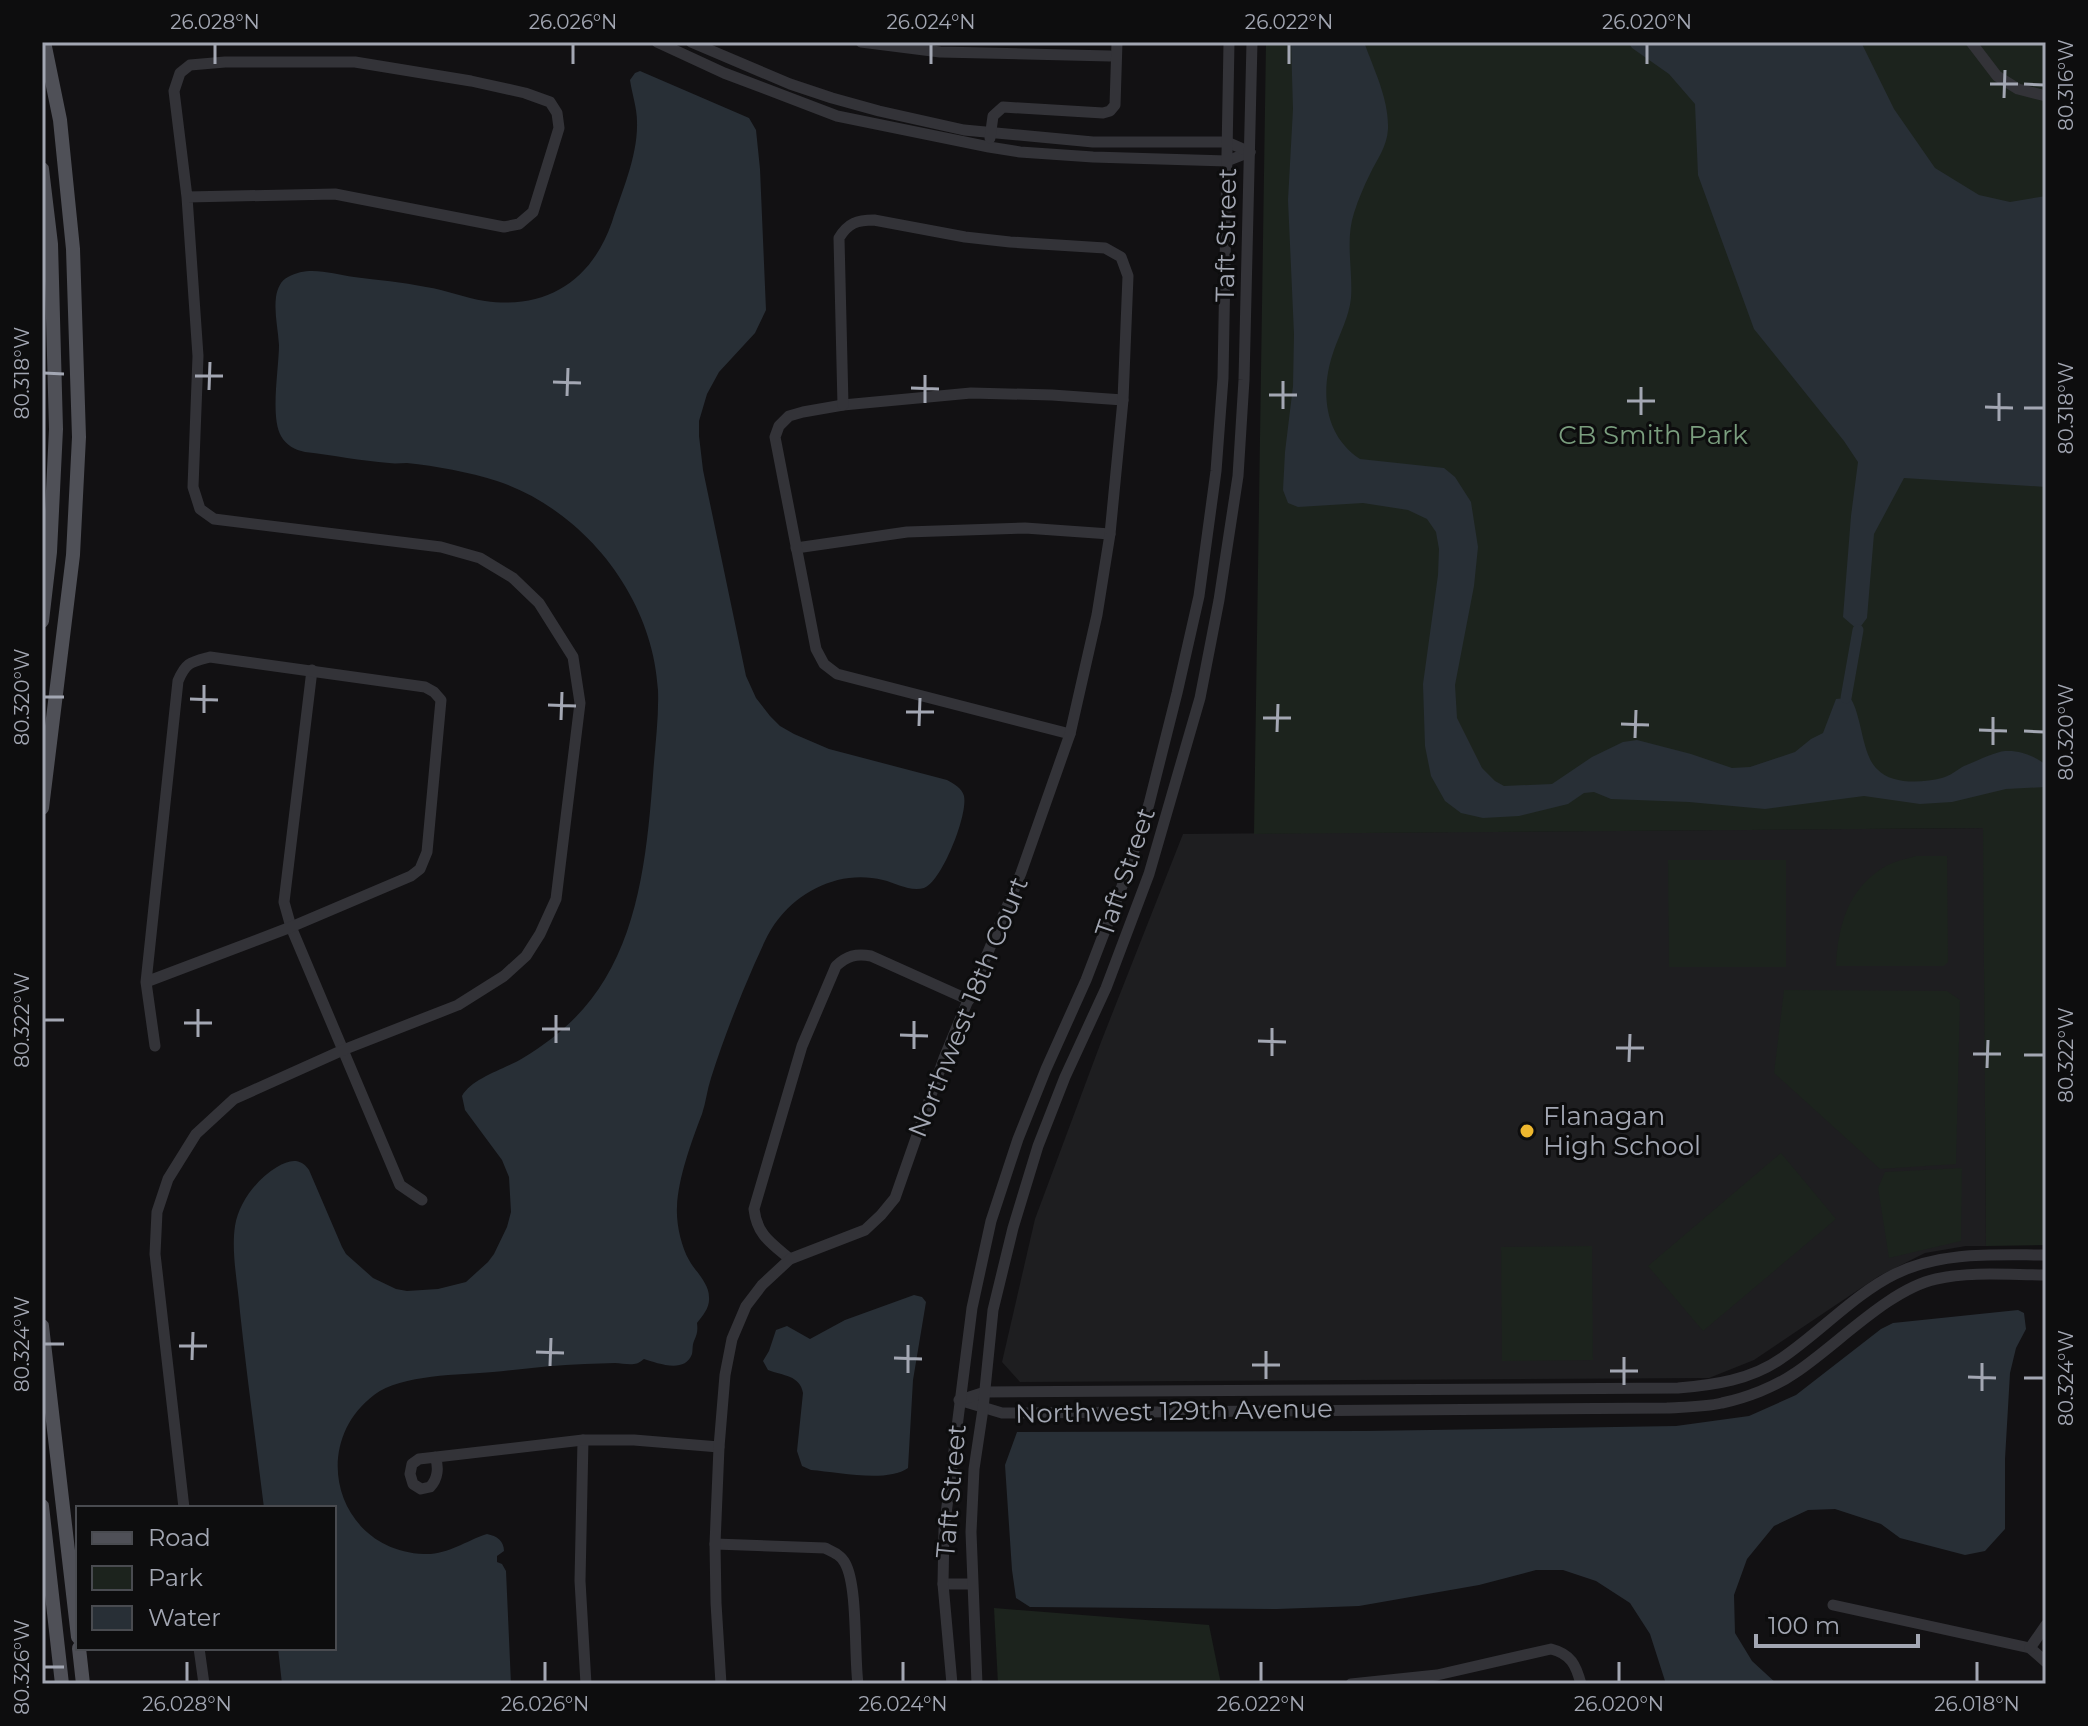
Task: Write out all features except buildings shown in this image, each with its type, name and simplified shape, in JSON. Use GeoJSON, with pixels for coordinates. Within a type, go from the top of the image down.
{"type":"FeatureCollection","features":[{"type":"Feature","properties":{"kind":"main road"},"geometry":{"type":"LineString","coordinates":[[42,808],[73,555],[79,437],[73,249],[60,120],[44,42]]}},
{"type":"Feature","properties":{"kind":"main road"},"geometry":{"type":"LineString","coordinates":[[42,169],[51,244],[56,429],[50,552],[42,621]]}},
{"type":"Feature","properties":{"kind":"main road"},"geometry":{"type":"LineString","coordinates":[[42,1326],[76,1620]]}},
{"type":"Feature","properties":{"kind":"main road"},"geometry":{"type":"LineString","coordinates":[[42,1506],[62,1684]]}},
{"type":"Feature","properties":{"kind":"main road"},"geometry":{"type":"LineString","coordinates":[[79,1650],[83,1684]]}},
{"type":"Feature","properties":{"kind":"street"},"geometry":{"type":"LineString","coordinates":[[657,42],[724,73],[837,116],[989,147],[1093,157],[1227,161],[1250,152]]}},
{"type":"Feature","properties":{"kind":"street"},"geometry":{"type":"LineString","coordinates":[[691,42],[790,84],[832,98],[964,130],[1093,142],[1227,142],[1250,152]]}},
{"type":"Feature","properties":{"kind":"street"},"geometry":{"type":"LineString","coordinates":[[989,147],[993,116],[1003,107],[1110,111],[1115,105],[1117,42]]}},
{"type":"Feature","properties":{"kind":"street","name":"Taft Street"},"geometry":{"type":"LineString","coordinates":[[952,1684],[943,1584],[944,1530],[972,1308],[991,1221],[1018,1139],[1109,921],[1149,804],[1199,596],[1216,471],[1223,378],[1229,42]]}},
{"type":"Feature","properties":{"kind":"street","name":"Taft Street"},"geometry":{"type":"LineString","coordinates":[[977,1684],[971,1532],[974,1469],[993,1310],[1013,1228],[1038,1146],[1065,1077],[1106,988],[1149,874],[1200,698],[1219,600],[1238,476],[1244,380],[1252,42]]}},
{"type":"Feature","properties":{"kind":"street"},"geometry":{"type":"LineString","coordinates":[[1971,42],[1997,76],[2018,89],[2046,96]]}},
{"type":"Feature","properties":{"kind":"street"},"geometry":{"type":"LineString","coordinates":[[855,44],[940,52],[1110,56]]}},
{"type":"Feature","properties":{"kind":"street"},"geometry":{"type":"LineString","coordinates":[[184,1506],[155,1254],[157,1212],[168,1179],[196,1134],[234,1099],[343,1050],[458,1005],[504,976],[526,956],[556,899],[580,703],[573,657],[539,603],[513,578],[480,558],[441,547],[214,519],[200,509],[193,487],[198,356],[187,197],[174,91],[180,73],[190,65],[355,62],[471,81],[550,102],[557,113],[559,128],[533,212],[519,224],[504,227],[335,194],[187,197]]}},
{"type":"Feature","properties":{"kind":"street","name":"Northwest 18th Court"},"geometry":{"type":"LineString","coordinates":[[721,1684],[715,1544],[719,1447],[725,1375],[732,1339],[746,1306],[762,1285],[790,1259],[865,1230],[895,1198],[944,1058],[1021,873],[1070,734],[1097,615],[1110,534],[1123,400],[1128,276],[1121,257],[1105,248],[965,237],[859,220],[845,228],[839,238],[843,405]]}},
{"type":"Feature","properties":{"kind":"street"},"geometry":{"type":"LineString","coordinates":[[1070,734],[837,674],[824,664],[816,649],[775,437],[779,426],[789,416],[843,405],[971,393],[1123,400]]}},
{"type":"Feature","properties":{"kind":"street"},"geometry":{"type":"LineString","coordinates":[[796,548],[907,532],[1025,528],[1110,534]]}},
{"type":"Feature","properties":{"kind":"street"},"geometry":{"type":"LineString","coordinates":[[146,982],[291,927],[411,876],[420,869],[427,852],[441,700],[434,692],[425,687],[210,657],[190,662],[183,670],[178,681],[146,982],[155,1046]]}},
{"type":"Feature","properties":{"kind":"street"},"geometry":{"type":"LineString","coordinates":[[312,670],[284,902],[291,927],[400,1185],[422,1200]]}},
{"type":"Feature","properties":{"kind":"street"},"geometry":{"type":"LineString","coordinates":[[790,1259],[763,1235],[755,1222],[754,1209],[802,1046],[836,966],[846,957],[871,956],[969,1000]]}},
{"type":"Feature","properties":{"kind":"street"},"geometry":{"type":"LineString","coordinates":[[1046,1069],[1065,1077]]}},
{"type":"Feature","properties":{"kind":"street","name":"Northwest 129th Avenue"},"geometry":{"type":"LineString","coordinates":[[959,1400],[985,1392],[1678,1388],[1719,1385],[1750,1375],[1780,1360],[1894,1274],[1927,1262],[1970,1255],[2046,1255]]}},
{"type":"Feature","properties":{"kind":"street","name":"Northwest 129th Avenue"},"geometry":{"type":"LineString","coordinates":[[959,1400],[1002,1413],[1667,1408],[1722,1404],[1793,1375],[1905,1291],[1935,1279],[2046,1275]]}},
{"type":"Feature","properties":{"kind":"street"},"geometry":{"type":"LineString","coordinates":[[1477,1389],[1491,1408]]}},
{"type":"Feature","properties":{"kind":"street"},"geometry":{"type":"LineString","coordinates":[[435,1457],[583,1440],[634,1440],[719,1447]]}},
{"type":"Feature","properties":{"kind":"street"},"geometry":{"type":"LineString","coordinates":[[583,1440],[580,1581],[586,1684]]}},
{"type":"Feature","properties":{"kind":"street"},"geometry":{"type":"LineString","coordinates":[[715,1544],[825,1548],[837,1554],[845,1562],[852,1581],[858,1684]]}},
{"type":"Feature","properties":{"kind":"street"},"geometry":{"type":"LineString","coordinates":[[943,1584],[972,1584]]}},
{"type":"Feature","properties":{"kind":"street"},"geometry":{"type":"LineString","coordinates":[[1833,1605],[2030,1648],[2046,1662]]}},
{"type":"Feature","properties":{"kind":"street"},"geometry":{"type":"LineString","coordinates":[[2030,1648],[2046,1625]]}},
{"type":"Feature","properties":{"kind":"street"},"geometry":{"type":"LineString","coordinates":[[1351,1684],[1438,1679],[1551,1649],[1571,1658],[1581,1684]]}},
{"type":"Feature","properties":{"kind":"street"},"geometry":{"type":"LineString","coordinates":[[199,1650],[204,1684]]}},
{"type":"Feature","properties":{"kind":"shaded area","name":"Flanagan High School"},"geometry":{"type":"Polygon","coordinates":[[[1984,828],[1986,1246],[1925,1253],[1879,1276],[1754,1360],[1709,1378],[1020,1382],[1002,1362],[1035,1219],[1183,834],[1984,828]]]}},
{"type":"Feature","properties":{"kind":"green space","name":"CB Smith Park"},"geometry":{"type":"Polygon","coordinates":[[[1266,42],[2046,42],[2046,1245],[1986,1246],[1983,828],[1254,834],[1266,42]]]}},
{"type":"Feature","properties":{"kind":"green space"},"geometry":{"type":"Polygon","coordinates":[[[1916,856],[1947,856],[1948,962],[1944,966],[1836,966],[1843,922],[1862,885],[1886,866],[1916,856]]]}},
{"type":"Feature","properties":{"kind":"green space"},"geometry":{"type":"Polygon","coordinates":[[[1668,860],[1786,860],[1786,967],[1669,967],[1668,860]]]}},
{"type":"Feature","properties":{"kind":"green space"},"geometry":{"type":"Polygon","coordinates":[[[1784,990],[1947,991],[1960,1000],[1956,1164],[1880,1169],[1774,1073],[1784,990]]]}},
{"type":"Feature","properties":{"kind":"green space"},"geometry":{"type":"Polygon","coordinates":[[[1781,1153],[1836,1219],[1703,1331],[1648,1266],[1781,1153]]]}},
{"type":"Feature","properties":{"kind":"green space"},"geometry":{"type":"Polygon","coordinates":[[[1962,1168],[1961,1241],[1889,1258],[1878,1188],[1885,1172],[1962,1168]]]}},
{"type":"Feature","properties":{"kind":"green space"},"geometry":{"type":"Polygon","coordinates":[[[1592,1246],[1593,1360],[1502,1361],[1501,1247],[1592,1246]]]}},
{"type":"Feature","properties":{"kind":"green space"},"geometry":{"type":"Polygon","coordinates":[[[994,1608],[1209,1625],[1221,1684],[998,1684],[994,1608]]]}},
{"type":"Feature","properties":{"kind":"water"},"geometry":{"type":"Polygon","coordinates":[[[1291,42],[1364,42],[1383,96],[1388,118],[1387,135],[1351,223],[1351,298],[1330,365],[1326,395],[1328,410],[1338,437],[1360,459],[1444,468],[1455,477],[1471,502],[1478,547],[1474,586],[1455,685],[1457,718],[1482,768],[1495,781],[1504,786],[1552,784],[1592,757],[1623,742],[1637,740],[1732,768],[1750,767],[1795,752],[1823,733],[1836,699],[1846,698],[1851,699],[1855,707],[1872,763],[1891,778],[1917,782],[1942,778],[1984,757],[2011,751],[2027,754],[2046,765],[2046,787],[2006,789],[1952,802],[1920,804],[1864,796],[1765,809],[1611,799],[1594,792],[1584,793],[1568,804],[1519,816],[1483,818],[1461,813],[1445,801],[1431,776],[1425,746],[1423,684],[1438,575],[1436,532],[1427,519],[1408,510],[1363,503],[1298,507],[1288,503],[1283,490],[1293,386],[1294,334],[1288,200],[1293,109],[1291,42]]]}},
{"type":"Feature","properties":{"kind":"water"},"geometry":{"type":"Polygon","coordinates":[[[1628,42],[1861,42],[1894,109],[1935,168],[1979,195],[2010,202],[2046,196],[2046,487],[1904,478],[1874,534],[1867,618],[1858,630],[1843,617],[1858,462],[1754,329],[1698,175],[1695,104],[1669,74],[1628,42]]]}},
{"type":"Feature","properties":{"kind":"water"},"geometry":{"type":"Polygon","coordinates":[[[640,71],[749,118],[756,130],[766,310],[755,333],[719,372],[707,394],[699,421],[703,470],[746,676],[756,698],[780,726],[829,749],[947,780],[964,796],[962,817],[946,861],[924,888],[908,888],[869,877],[840,879],[813,889],[790,906],[766,940],[721,1050],[680,1184],[677,1213],[681,1241],[707,1287],[709,1297],[707,1308],[697,1323],[692,1354],[688,1360],[677,1365],[644,1359],[632,1364],[562,1365],[415,1379],[374,1395],[353,1416],[341,1441],[338,1467],[342,1492],[353,1516],[370,1535],[394,1548],[424,1554],[449,1550],[487,1534],[497,1538],[504,1547],[504,1551],[497,1556],[497,1562],[506,1571],[511,1684],[282,1684],[278,1650],[336,1650],[336,1506],[264,1506],[234,1258],[235,1226],[240,1208],[250,1192],[270,1172],[286,1163],[298,1161],[309,1170],[346,1254],[373,1278],[407,1291],[438,1289],[466,1282],[488,1262],[507,1227],[511,1212],[509,1177],[502,1160],[465,1110],[462,1096],[473,1084],[523,1058],[569,1024],[597,991],[617,956],[641,880],[651,801],[658,690],[653,656],[643,622],[628,591],[585,535],[558,513],[529,494],[475,475],[418,464],[305,452],[285,442],[276,417],[279,345],[275,309],[277,294],[286,278],[312,271],[433,288],[478,300],[507,303],[528,301],[564,287],[592,260],[603,242],[629,173],[637,135],[630,80],[640,71]]]}},
{"type":"Feature","properties":{"kind":"water"},"geometry":{"type":"Polygon","coordinates":[[[914,1295],[926,1302],[913,1380],[908,1468],[875,1476],[811,1470],[802,1466],[797,1451],[801,1387],[790,1377],[768,1370],[763,1361],[776,1330],[787,1326],[810,1339],[845,1320],[914,1295]]]}},
{"type":"Feature","properties":{"kind":"water"},"geometry":{"type":"Polygon","coordinates":[[[2018,1310],[2024,1313],[2026,1329],[2016,1348],[2010,1373],[2005,1529],[1985,1551],[1965,1555],[1900,1538],[1881,1524],[1835,1509],[1808,1510],[1774,1526],[1747,1559],[1734,1595],[1735,1633],[1752,1661],[1777,1684],[1666,1684],[1650,1634],[1630,1603],[1596,1581],[1563,1570],[1536,1570],[1479,1585],[1359,1606],[1277,1609],[1030,1607],[1016,1598],[1005,1465],[1017,1432],[1676,1426],[1749,1416],[1796,1395],[1893,1323],[2018,1310]]]}},
{"type":"Feature","properties":{"kind":"waterway"},"geometry":{"type":"LineString","coordinates":[[1846,698],[1858,630]]}},
{"type":"Feature","properties":{"kind":"place","name":"Flanagan High School"},"geometry":{"type":"Point","coordinates":[1527,1131]}}]}
